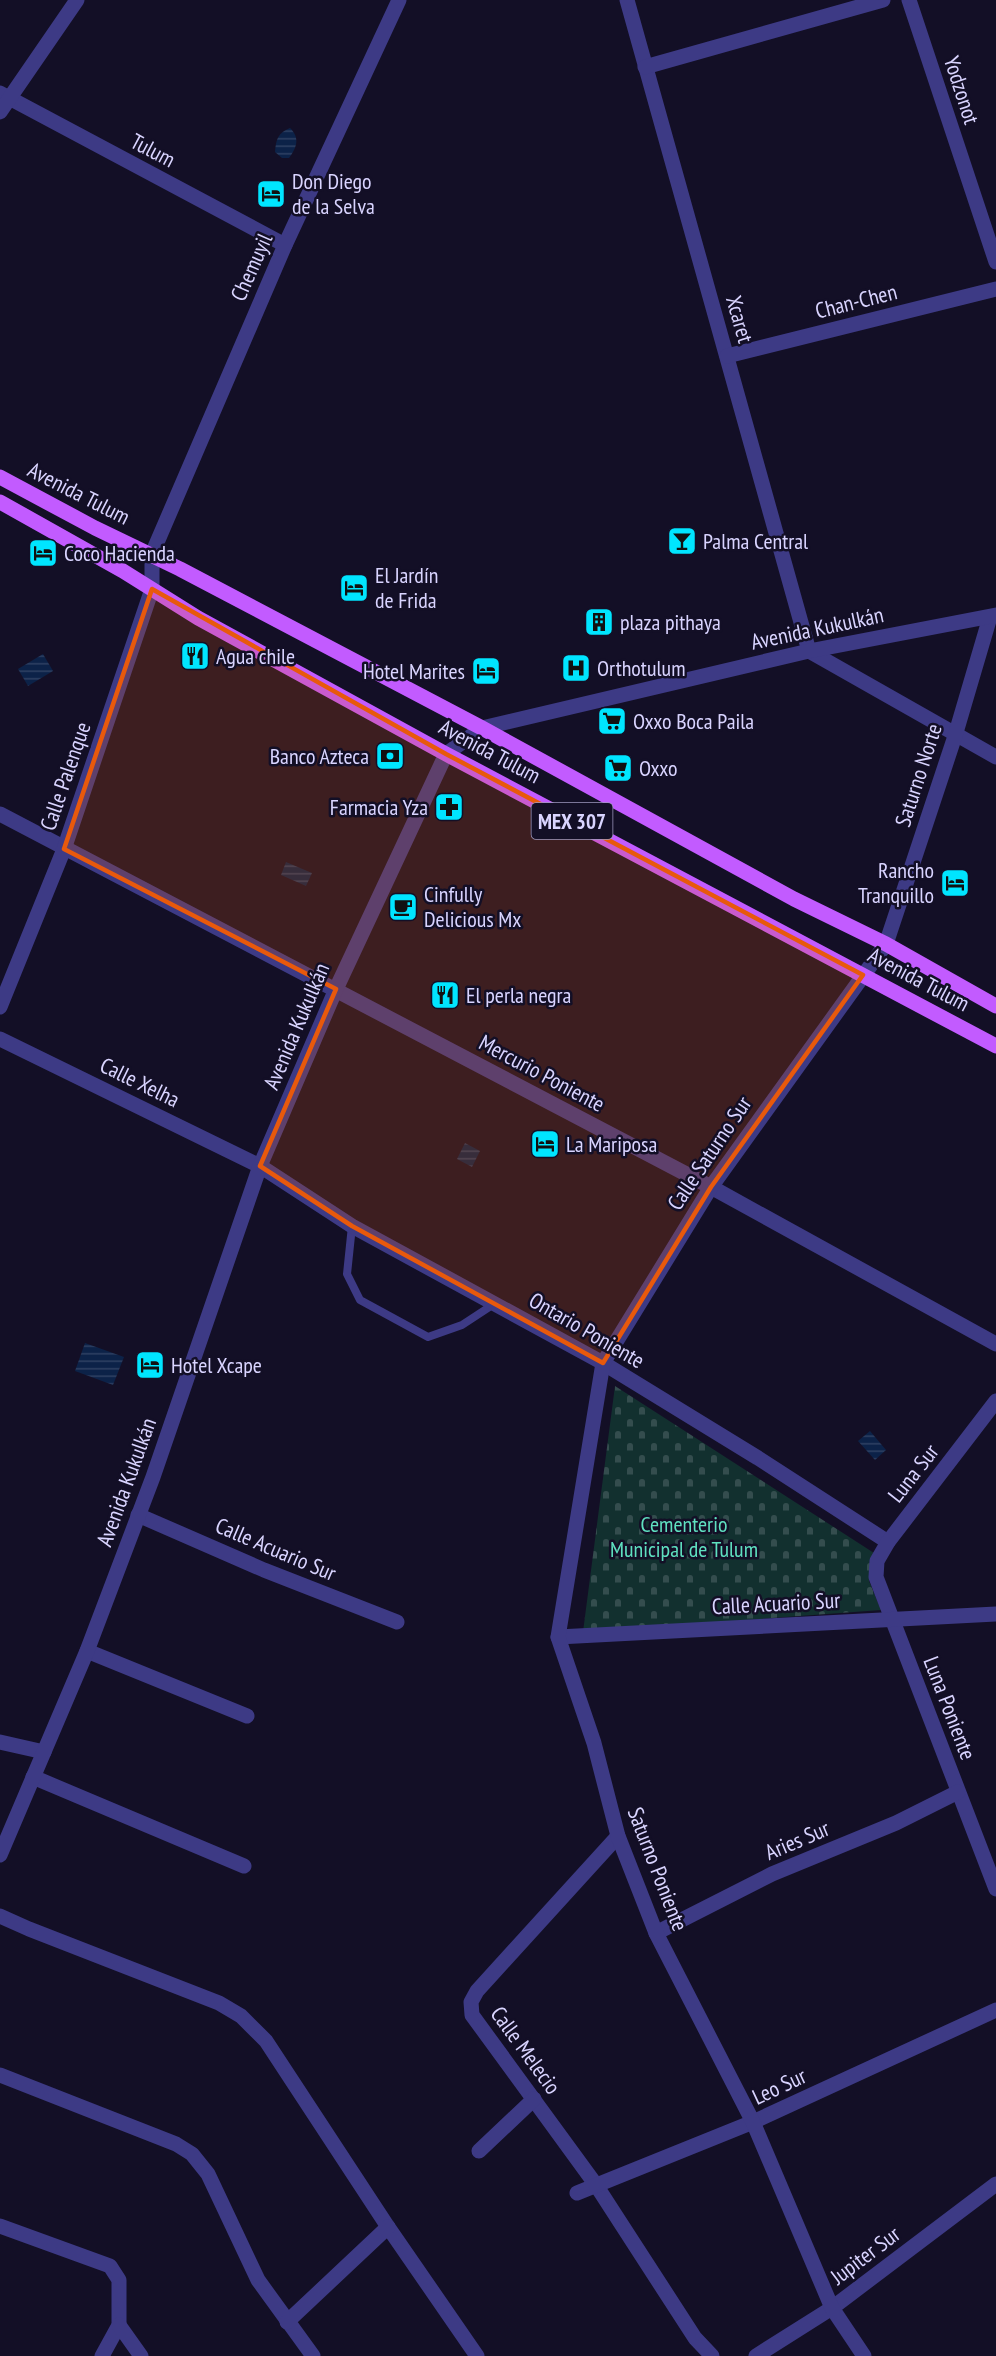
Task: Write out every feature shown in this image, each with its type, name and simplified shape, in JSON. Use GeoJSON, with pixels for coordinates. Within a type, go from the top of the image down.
{"type":"FeatureCollection","features":[{"type":"Feature","properties":{"kind":"main road","name":"Avenida Tulum"},"geometry":{"type":"LineString","coordinates":[[0,477],[95,528],[152,554],[482,728],[794,899],[886,944],[996,1006]]}},
{"type":"Feature","properties":{"kind":"main road","name":"Avenida Tulum"},"geometry":{"type":"LineString","coordinates":[[0,502],[198,618],[446,754],[996,1046]]}},
{"type":"Feature","properties":{"kind":"street"},"geometry":{"type":"LineString","coordinates":[[0,112],[4,96],[77,0]]}},
{"type":"Feature","properties":{"kind":"street","name":"Chemuyil"},"geometry":{"type":"LineString","coordinates":[[152,554],[285,245],[399,0]]}},
{"type":"Feature","properties":{"kind":"street","name":"Xcaret"},"geometry":{"type":"LineString","coordinates":[[627,0],[809,651]]}},
{"type":"Feature","properties":{"kind":"street"},"geometry":{"type":"LineString","coordinates":[[645,67],[883,0]]}},
{"type":"Feature","properties":{"kind":"street","name":"Yodzonot"},"geometry":{"type":"LineString","coordinates":[[909,0],[996,262]]}},
{"type":"Feature","properties":{"kind":"street","name":"Tulum"},"geometry":{"type":"LineString","coordinates":[[4,96],[285,245]]}},
{"type":"Feature","properties":{"kind":"street","name":"Chan-Chen"},"geometry":{"type":"LineString","coordinates":[[727,356],[996,289]]}},
{"type":"Feature","properties":{"kind":"street","name":"Calle Palenque"},"geometry":{"type":"LineString","coordinates":[[0,1007],[64,849],[152,589],[152,554]]}},
{"type":"Feature","properties":{"kind":"street","name":"Avenida Kukulkán"},"geometry":{"type":"LineString","coordinates":[[0,1855],[87,1651],[138,1515],[260,1166],[336,989],[446,754],[482,728],[809,651],[993,616]]}},
{"type":"Feature","properties":{"kind":"street","name":"Saturno Norte"},"geometry":{"type":"LineString","coordinates":[[863,975],[886,944],[993,616]]}},
{"type":"Feature","properties":{"kind":"street"},"geometry":{"type":"LineString","coordinates":[[809,651],[955,736],[996,757]]}},
{"type":"Feature","properties":{"kind":"street","name":"Mercurio Poniente"},"geometry":{"type":"LineString","coordinates":[[0,814],[711,1187],[996,1344]]}},
{"type":"Feature","properties":{"kind":"street","name":"Calle Saturno Sur"},"geometry":{"type":"LineString","coordinates":[[603,1363],[711,1187],[863,975]]}},
{"type":"Feature","properties":{"kind":"street","name":"Calle Xelha"},"geometry":{"type":"LineString","coordinates":[[0,1039],[260,1166]]}},
{"type":"Feature","properties":{"kind":"street","name":"Ontario Poniente"},"geometry":{"type":"LineString","coordinates":[[260,1166],[352,1226],[603,1363],[758,1458],[888,1542]]}},
{"type":"Feature","properties":{"kind":"street","name":"Saturno Poniente"},"geometry":{"type":"LineString","coordinates":[[603,1363],[558,1637],[594,1743],[618,1836],[656,1933],[753,2122],[832,2308],[864,2356]]}},
{"type":"Feature","properties":{"kind":"street","name":"Luna Sur"},"geometry":{"type":"LineString","coordinates":[[876,1577],[877,1561],[888,1542],[996,1401]]}},
{"type":"Feature","properties":{"kind":"street","name":"Calle Acuario Sur"},"geometry":{"type":"LineString","coordinates":[[138,1515],[264,1570],[397,1622]]}},
{"type":"Feature","properties":{"kind":"street","name":"Luna Poniente"},"geometry":{"type":"LineString","coordinates":[[876,1577],[996,1889]]}},
{"type":"Feature","properties":{"kind":"street","name":"Calle Acuario Sur"},"geometry":{"type":"LineString","coordinates":[[558,1637],[996,1614]]}},
{"type":"Feature","properties":{"kind":"street"},"geometry":{"type":"LineString","coordinates":[[87,1651],[247,1716]]}},
{"type":"Feature","properties":{"kind":"street"},"geometry":{"type":"LineString","coordinates":[[0,1742],[44,1752]]}},
{"type":"Feature","properties":{"kind":"street"},"geometry":{"type":"LineString","coordinates":[[33,1777],[244,1866]]}},
{"type":"Feature","properties":{"kind":"street","name":"Aries Sur"},"geometry":{"type":"LineString","coordinates":[[656,1933],[772,1874],[896,1823],[958,1792]]}},
{"type":"Feature","properties":{"kind":"street","name":"Calle Melecio"},"geometry":{"type":"LineString","coordinates":[[618,1836],[477,1991],[471,2002],[472,2015],[596,2185],[695,2338],[712,2356]]}},
{"type":"Feature","properties":{"kind":"street"},"geometry":{"type":"LineString","coordinates":[[0,1916],[219,2003],[241,2016],[266,2041],[388,2227],[477,2356]]}},
{"type":"Feature","properties":{"kind":"street","name":"Leo Sur"},"geometry":{"type":"LineString","coordinates":[[577,2193],[753,2122],[996,2010]]}},
{"type":"Feature","properties":{"kind":"street"},"geometry":{"type":"LineString","coordinates":[[0,2074],[176,2144],[192,2154],[208,2174],[258,2280],[313,2356]]}},
{"type":"Feature","properties":{"kind":"street"},"geometry":{"type":"LineString","coordinates":[[479,2151],[534,2099]]}},
{"type":"Feature","properties":{"kind":"street","name":"Jupiter Sur"},"geometry":{"type":"LineString","coordinates":[[756,2356],[832,2308],[996,2184]]}},
{"type":"Feature","properties":{"kind":"street"},"geometry":{"type":"LineString","coordinates":[[0,2226],[110,2266],[119,2280],[119,2325],[102,2356]]}},
{"type":"Feature","properties":{"kind":"street"},"geometry":{"type":"LineString","coordinates":[[287,2322],[388,2227]]}},
{"type":"Feature","properties":{"kind":"street"},"geometry":{"type":"LineString","coordinates":[[119,2325],[141,2356]]}},
{"type":"Feature","properties":{"kind":"lane"},"geometry":{"type":"LineString","coordinates":[[352,1226],[347,1274],[360,1300],[428,1336],[462,1325],[494,1304]]}},
{"type":"Feature","properties":{"kind":"highlighted area"},"geometry":{"type":"Polygon","coordinates":[[[152,589],[446,754],[863,975],[711,1187],[603,1363],[352,1226],[260,1166],[336,989],[64,849],[152,589]]]}},
{"type":"Feature","properties":{"kind":"green space","name":"Cementerio Municipal de Tulum"},"geometry":{"type":"Polygon","coordinates":[[[615,1386],[874,1553],[869,1581],[881,1610],[583,1632],[615,1386]]]}},
{"type":"Feature","properties":{"kind":"water"},"geometry":{"type":"Polygon","coordinates":[[[290,128],[296,139],[294,150],[289,158],[282,158],[275,152],[276,143],[280,134],[290,128]]]}},
{"type":"Feature","properties":{"kind":"water"},"geometry":{"type":"Polygon","coordinates":[[[43,654],[53,671],[28,686],[18,669],[43,654]]]}},
{"type":"Feature","properties":{"kind":"water"},"geometry":{"type":"Polygon","coordinates":[[[286,862],[312,873],[306,886],[281,875],[286,862]]]}},
{"type":"Feature","properties":{"kind":"water"},"geometry":{"type":"Polygon","coordinates":[[[465,1143],[480,1151],[472,1167],[457,1159],[465,1143]]]}},
{"type":"Feature","properties":{"kind":"water"},"geometry":{"type":"Polygon","coordinates":[[[85,1343],[124,1357],[113,1385],[75,1371],[85,1343]]]}},
{"type":"Feature","properties":{"kind":"water"},"geometry":{"type":"Polygon","coordinates":[[[870,1431],[886,1450],[875,1460],[858,1441],[870,1431]]]}},
{"type":"Feature","properties":{"kind":"place","name":"Don Diego de la Selva"},"geometry":{"type":"Point","coordinates":[271,194]}},
{"type":"Feature","properties":{"kind":"place","name":"Palma Central"},"geometry":{"type":"Point","coordinates":[682,541]}},
{"type":"Feature","properties":{"kind":"place","name":"Coco Hacienda"},"geometry":{"type":"Point","coordinates":[43,553]}},
{"type":"Feature","properties":{"kind":"place","name":"El Jardín de Frida"},"geometry":{"type":"Point","coordinates":[354,588]}},
{"type":"Feature","properties":{"kind":"place","name":"plaza pithaya"},"geometry":{"type":"Point","coordinates":[599,622]}},
{"type":"Feature","properties":{"kind":"place","name":"Agua chile"},"geometry":{"type":"Point","coordinates":[195,656]}},
{"type":"Feature","properties":{"kind":"place","name":"Orthotulum"},"geometry":{"type":"Point","coordinates":[576,668]}},
{"type":"Feature","properties":{"kind":"place","name":"Hotel Marites"},"geometry":{"type":"Point","coordinates":[486,671]}},
{"type":"Feature","properties":{"kind":"place","name":"Oxxo Boca Paila"},"geometry":{"type":"Point","coordinates":[612,721]}},
{"type":"Feature","properties":{"kind":"place","name":"Banco Azteca"},"geometry":{"type":"Point","coordinates":[390,756]}},
{"type":"Feature","properties":{"kind":"place","name":"Oxxo"},"geometry":{"type":"Point","coordinates":[618,768]}},
{"type":"Feature","properties":{"kind":"place","name":"Farmacia Yza"},"geometry":{"type":"Point","coordinates":[449,807]}},
{"type":"Feature","properties":{"kind":"place","name":"Rancho Tranquillo"},"geometry":{"type":"Point","coordinates":[955,883]}},
{"type":"Feature","properties":{"kind":"place","name":"Cinfully Delicious Mx"},"geometry":{"type":"Point","coordinates":[403,907]}},
{"type":"Feature","properties":{"kind":"place","name":"El perla negra"},"geometry":{"type":"Point","coordinates":[445,995]}},
{"type":"Feature","properties":{"kind":"place","name":"La Mariposa"},"geometry":{"type":"Point","coordinates":[545,1144]}},
{"type":"Feature","properties":{"kind":"place","name":"Hotel Xcape"},"geometry":{"type":"Point","coordinates":[150,1365]}}]}
